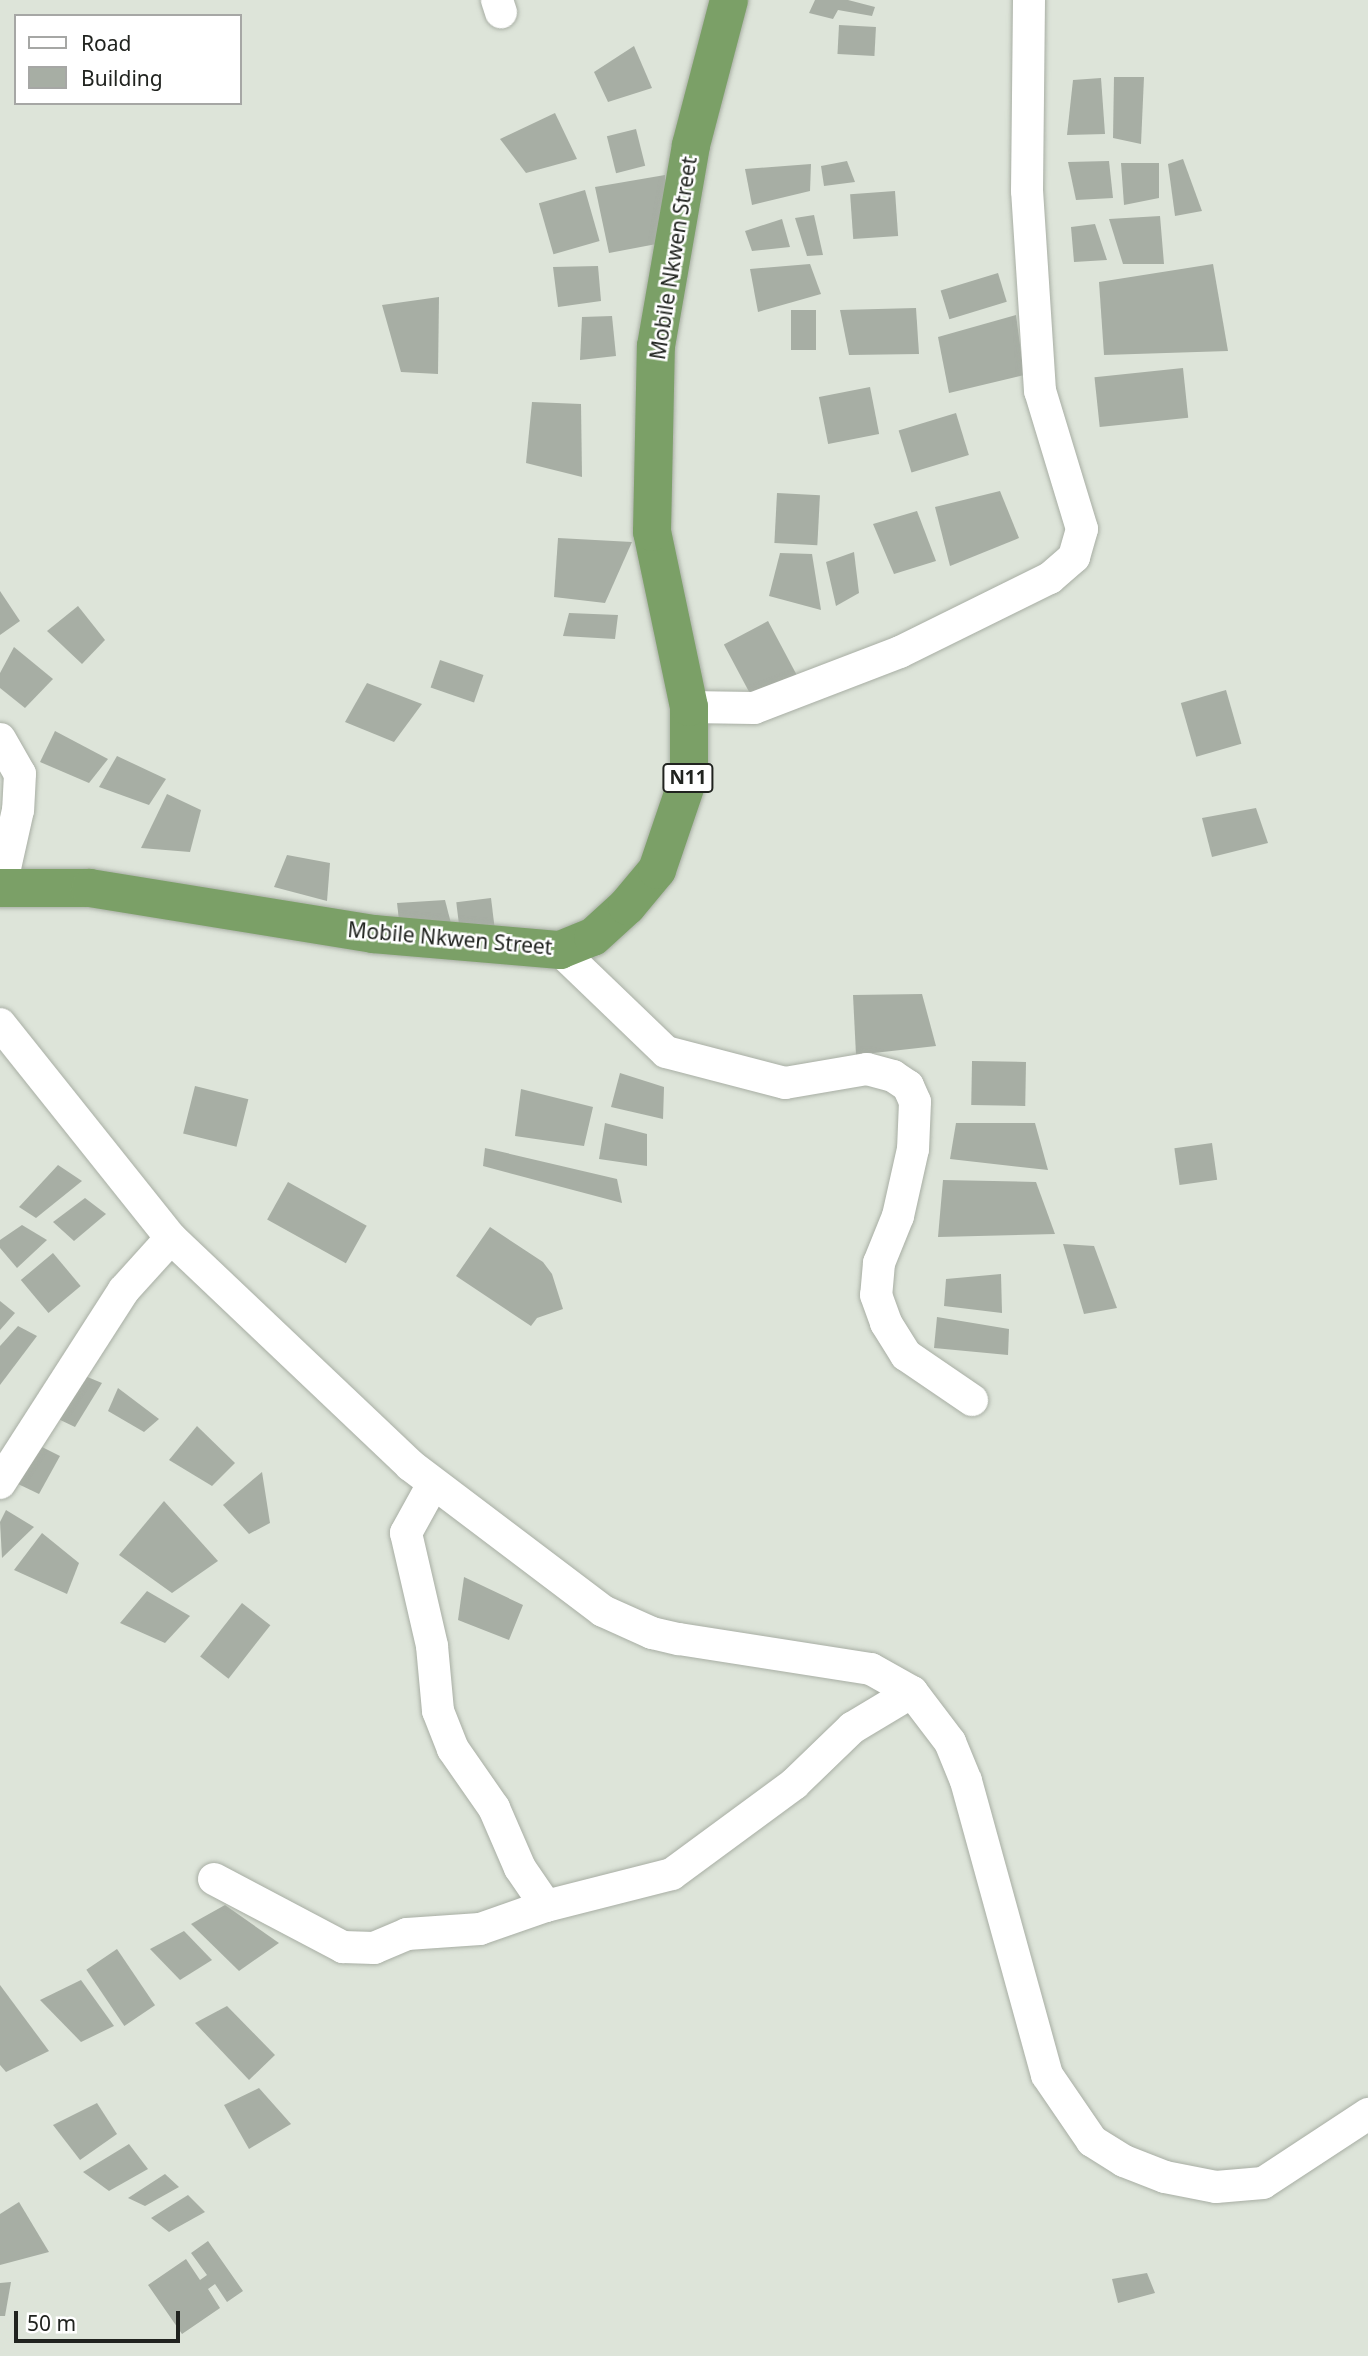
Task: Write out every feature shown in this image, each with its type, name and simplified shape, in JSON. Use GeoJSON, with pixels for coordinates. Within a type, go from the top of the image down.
{"type":"FeatureCollection","features":[{"type":"Feature","properties":{"kind":"highway","name":"Mobile Nkwen Street"},"geometry":{"type":"LineString","coordinates":[[0,888],[90,888],[373,934],[560,950],[593,937],[627,906],[657,870],[689,776],[689,707],[652,532],[656,346],[691,145],[729,0]]}},
{"type":"Feature","properties":{"kind":"street"},"geometry":{"type":"LineString","coordinates":[[689,707],[754,708],[900,652],[1050,578],[1074,557],[1082,529],[1040,391],[1027,191],[1029,0]]}},
{"type":"Feature","properties":{"kind":"street"},"geometry":{"type":"LineString","coordinates":[[0,739],[20,774],[18,810],[5,868],[0,871]]}},
{"type":"Feature","properties":{"kind":"street"},"geometry":{"type":"LineString","coordinates":[[560,950],[666,1052],[785,1083],[867,1069],[893,1076],[908,1086],[915,1102],[913,1149],[898,1216],[879,1263],[876,1295],[886,1323],[906,1355],[972,1400]]}},
{"type":"Feature","properties":{"kind":"street"},"geometry":{"type":"LineString","coordinates":[[0,1024],[171,1238],[433,1484],[603,1611],[652,1633],[871,1669],[912,1692],[950,1742],[966,1781],[1047,2075],[1092,2141],[1124,2161],[1165,2177],[1216,2187],[1263,2183],[1368,2114]]}},
{"type":"Feature","properties":{"kind":"street"},"geometry":{"type":"LineString","coordinates":[[0,1483],[124,1290],[171,1238]]}},
{"type":"Feature","properties":{"kind":"street"},"geometry":{"type":"LineString","coordinates":[[433,1484],[406,1533],[432,1646],[438,1711],[453,1749],[494,1808],[520,1868],[546,1906]]}},
{"type":"Feature","properties":{"kind":"street"},"geometry":{"type":"LineString","coordinates":[[214,1879],[343,1947],[374,1948],[407,1934],[480,1929],[546,1906],[673,1874],[794,1784],[852,1728],[912,1692]]}},
{"type":"Feature","properties":{"kind":"building"},"geometry":{"type":"Polygon","coordinates":[[[815,0],[848,0],[875,7],[872,16],[838,10],[833,19],[809,13],[815,0]]]}},
{"type":"Feature","properties":{"kind":"building"},"geometry":{"type":"Polygon","coordinates":[[[839,25],[876,27],[874,56],[837,54],[839,25]]]}},
{"type":"Feature","properties":{"kind":"building"},"geometry":{"type":"Polygon","coordinates":[[[634,46],[652,88],[608,102],[594,72],[634,46]]]}},
{"type":"Feature","properties":{"kind":"building"},"geometry":{"type":"Polygon","coordinates":[[[1114,77],[1144,77],[1141,144],[1113,138],[1114,77]]]}},
{"type":"Feature","properties":{"kind":"building"},"geometry":{"type":"Polygon","coordinates":[[[1101,78],[1105,134],[1067,135],[1073,80],[1101,78]]]}},
{"type":"Feature","properties":{"kind":"building"},"geometry":{"type":"Polygon","coordinates":[[[555,113],[577,159],[526,173],[500,139],[555,113]]]}},
{"type":"Feature","properties":{"kind":"building"},"geometry":{"type":"Polygon","coordinates":[[[636,129],[645,166],[616,173],[607,136],[636,129]]]}},
{"type":"Feature","properties":{"kind":"building"},"geometry":{"type":"Polygon","coordinates":[[[1183,159],[1202,211],[1175,216],[1168,164],[1183,159]]]}},
{"type":"Feature","properties":{"kind":"building"},"geometry":{"type":"Polygon","coordinates":[[[847,161],[855,182],[824,186],[821,166],[847,161]]]}},
{"type":"Feature","properties":{"kind":"building"},"geometry":{"type":"Polygon","coordinates":[[[1109,161],[1113,198],[1076,200],[1068,162],[1109,161]]]}},
{"type":"Feature","properties":{"kind":"building"},"geometry":{"type":"Polygon","coordinates":[[[1121,163],[1159,163],[1159,198],[1124,205],[1121,163]]]}},
{"type":"Feature","properties":{"kind":"building"},"geometry":{"type":"Polygon","coordinates":[[[811,164],[810,191],[752,205],[745,169],[811,164]]]}},
{"type":"Feature","properties":{"kind":"building"},"geometry":{"type":"Polygon","coordinates":[[[665,175],[667,242],[609,253],[595,187],[665,175]]]}},
{"type":"Feature","properties":{"kind":"building"},"geometry":{"type":"Polygon","coordinates":[[[585,190],[600,241],[553,254],[539,203],[585,190]]]}},
{"type":"Feature","properties":{"kind":"building"},"geometry":{"type":"Polygon","coordinates":[[[895,191],[898,236],[853,239],[850,194],[895,191]]]}},
{"type":"Feature","properties":{"kind":"building"},"geometry":{"type":"Polygon","coordinates":[[[814,215],[823,255],[807,256],[795,218],[814,215]]]}},
{"type":"Feature","properties":{"kind":"building"},"geometry":{"type":"Polygon","coordinates":[[[1160,216],[1164,264],[1123,264],[1109,219],[1160,216]]]}},
{"type":"Feature","properties":{"kind":"building"},"geometry":{"type":"Polygon","coordinates":[[[782,219],[790,247],[752,251],[745,231],[782,219]]]}},
{"type":"Feature","properties":{"kind":"building"},"geometry":{"type":"Polygon","coordinates":[[[1095,224],[1107,260],[1074,262],[1071,227],[1095,224]]]}},
{"type":"Feature","properties":{"kind":"building"},"geometry":{"type":"Polygon","coordinates":[[[810,264],[821,294],[758,312],[750,269],[810,264]]]}},
{"type":"Feature","properties":{"kind":"building"},"geometry":{"type":"Polygon","coordinates":[[[1213,264],[1228,351],[1104,355],[1099,282],[1213,264]]]}},
{"type":"Feature","properties":{"kind":"building"},"geometry":{"type":"Polygon","coordinates":[[[598,266],[601,301],[558,307],[553,267],[598,266]]]}},
{"type":"Feature","properties":{"kind":"building"},"geometry":{"type":"Polygon","coordinates":[[[998,273],[1007,302],[949,319],[941,291],[998,273]]]}},
{"type":"Feature","properties":{"kind":"building"},"geometry":{"type":"Polygon","coordinates":[[[439,297],[438,374],[401,372],[382,305],[439,297]]]}},
{"type":"Feature","properties":{"kind":"building"},"geometry":{"type":"Polygon","coordinates":[[[916,308],[919,354],[849,355],[840,310],[916,308]]]}},
{"type":"Feature","properties":{"kind":"building"},"geometry":{"type":"Polygon","coordinates":[[[791,310],[816,310],[816,350],[791,350],[791,310]]]}},
{"type":"Feature","properties":{"kind":"building"},"geometry":{"type":"Polygon","coordinates":[[[1016,315],[1024,375],[949,393],[938,337],[1016,315]]]}},
{"type":"Feature","properties":{"kind":"building"},"geometry":{"type":"Polygon","coordinates":[[[612,316],[616,356],[580,360],[582,317],[612,316]]]}},
{"type":"Feature","properties":{"kind":"building"},"geometry":{"type":"Polygon","coordinates":[[[1183,368],[1188,418],[1100,427],[1094,377],[1183,368]]]}},
{"type":"Feature","properties":{"kind":"building"},"geometry":{"type":"Polygon","coordinates":[[[870,387],[879,434],[828,444],[819,397],[870,387]]]}},
{"type":"Feature","properties":{"kind":"building"},"geometry":{"type":"Polygon","coordinates":[[[532,402],[581,404],[582,477],[526,463],[532,402]]]}},
{"type":"Feature","properties":{"kind":"building"},"geometry":{"type":"Polygon","coordinates":[[[956,413],[969,455],[911,473],[899,431],[956,413]]]}},
{"type":"Feature","properties":{"kind":"building"},"geometry":{"type":"Polygon","coordinates":[[[1000,491],[1019,538],[950,566],[935,507],[1000,491]]]}},
{"type":"Feature","properties":{"kind":"building"},"geometry":{"type":"Polygon","coordinates":[[[777,493],[820,495],[817,545],[774,543],[777,493]]]}},
{"type":"Feature","properties":{"kind":"building"},"geometry":{"type":"Polygon","coordinates":[[[917,511],[936,561],[894,574],[873,524],[917,511]]]}},
{"type":"Feature","properties":{"kind":"building"},"geometry":{"type":"Polygon","coordinates":[[[558,538],[632,542],[605,603],[554,597],[558,538]]]}},
{"type":"Feature","properties":{"kind":"building"},"geometry":{"type":"Polygon","coordinates":[[[854,552],[859,593],[836,606],[826,562],[854,552]]]}},
{"type":"Feature","properties":{"kind":"building"},"geometry":{"type":"Polygon","coordinates":[[[780,553],[812,554],[821,610],[769,596],[780,553]]]}},
{"type":"Feature","properties":{"kind":"building"},"geometry":{"type":"Polygon","coordinates":[[[0,591],[20,621],[0,635],[0,591]]]}},
{"type":"Feature","properties":{"kind":"building"},"geometry":{"type":"Polygon","coordinates":[[[78,606],[105,640],[82,664],[47,631],[78,606]]]}},
{"type":"Feature","properties":{"kind":"building"},"geometry":{"type":"Polygon","coordinates":[[[569,613],[618,615],[615,639],[563,636],[569,613]]]}},
{"type":"Feature","properties":{"kind":"building"},"geometry":{"type":"Polygon","coordinates":[[[768,621],[797,675],[752,698],[724,644],[768,621]]]}},
{"type":"Feature","properties":{"kind":"building"},"geometry":{"type":"Polygon","coordinates":[[[14,647],[53,679],[25,708],[0,688],[0,673],[14,647]]]}},
{"type":"Feature","properties":{"kind":"building"},"geometry":{"type":"Polygon","coordinates":[[[440,660],[483,675],[474,702],[431,687],[440,660]]]}},
{"type":"Feature","properties":{"kind":"building"},"geometry":{"type":"Polygon","coordinates":[[[367,683],[422,704],[394,742],[345,722],[367,683]]]}},
{"type":"Feature","properties":{"kind":"building"},"geometry":{"type":"Polygon","coordinates":[[[1226,690],[1241,744],[1196,757],[1181,703],[1226,690]]]}},
{"type":"Feature","properties":{"kind":"building"},"geometry":{"type":"Polygon","coordinates":[[[55,731],[108,759],[89,783],[40,762],[55,731]]]}},
{"type":"Feature","properties":{"kind":"building"},"geometry":{"type":"Polygon","coordinates":[[[117,756],[166,779],[149,805],[99,787],[117,756]]]}},
{"type":"Feature","properties":{"kind":"building"},"geometry":{"type":"Polygon","coordinates":[[[167,794],[201,810],[190,852],[141,848],[167,794]]]}},
{"type":"Feature","properties":{"kind":"building"},"geometry":{"type":"Polygon","coordinates":[[[1256,808],[1268,843],[1212,857],[1202,818],[1256,808]]]}},
{"type":"Feature","properties":{"kind":"building"},"geometry":{"type":"Polygon","coordinates":[[[287,855],[330,863],[327,901],[274,887],[287,855]]]}},
{"type":"Feature","properties":{"kind":"building"},"geometry":{"type":"Polygon","coordinates":[[[491,898],[496,941],[462,945],[456,902],[491,898]]]}},
{"type":"Feature","properties":{"kind":"building"},"geometry":{"type":"Polygon","coordinates":[[[445,900],[455,939],[402,946],[397,903],[445,900]]]}},
{"type":"Feature","properties":{"kind":"building"},"geometry":{"type":"Polygon","coordinates":[[[922,994],[936,1046],[856,1055],[853,995],[922,994]]]}},
{"type":"Feature","properties":{"kind":"building"},"geometry":{"type":"Polygon","coordinates":[[[972,1061],[1026,1062],[1025,1106],[971,1105],[972,1061]]]}},
{"type":"Feature","properties":{"kind":"building"},"geometry":{"type":"Polygon","coordinates":[[[620,1073],[664,1087],[663,1119],[611,1107],[620,1073]]]}},
{"type":"Feature","properties":{"kind":"building"},"geometry":{"type":"Polygon","coordinates":[[[195,1086],[248,1099],[237,1147],[183,1134],[195,1086]]]}},
{"type":"Feature","properties":{"kind":"building"},"geometry":{"type":"Polygon","coordinates":[[[521,1089],[593,1107],[584,1146],[515,1136],[521,1089]]]}},
{"type":"Feature","properties":{"kind":"building"},"geometry":{"type":"Polygon","coordinates":[[[605,1123],[647,1134],[647,1166],[599,1159],[605,1123]]]}},
{"type":"Feature","properties":{"kind":"building"},"geometry":{"type":"Polygon","coordinates":[[[956,1123],[1035,1123],[1048,1170],[950,1159],[956,1123]]]}},
{"type":"Feature","properties":{"kind":"building"},"geometry":{"type":"Polygon","coordinates":[[[1212,1143],[1217,1180],[1180,1185],[1174,1148],[1212,1143]]]}},
{"type":"Feature","properties":{"kind":"building"},"geometry":{"type":"Polygon","coordinates":[[[485,1148],[617,1179],[622,1203],[483,1166],[485,1148]]]}},
{"type":"Feature","properties":{"kind":"building"},"geometry":{"type":"Polygon","coordinates":[[[58,1165],[82,1181],[36,1218],[19,1207],[58,1165]]]}},
{"type":"Feature","properties":{"kind":"building"},"geometry":{"type":"Polygon","coordinates":[[[943,1180],[1036,1182],[1055,1234],[938,1237],[943,1180]]]}},
{"type":"Feature","properties":{"kind":"building"},"geometry":{"type":"Polygon","coordinates":[[[288,1182],[367,1226],[346,1263],[267,1220],[288,1182]]]}},
{"type":"Feature","properties":{"kind":"building"},"geometry":{"type":"Polygon","coordinates":[[[85,1198],[106,1214],[74,1241],[53,1222],[85,1198]]]}},
{"type":"Feature","properties":{"kind":"building"},"geometry":{"type":"Polygon","coordinates":[[[22,1225],[47,1240],[17,1268],[0,1248],[0,1240],[22,1225]]]}},
{"type":"Feature","properties":{"kind":"building"},"geometry":{"type":"Polygon","coordinates":[[[490,1227],[543,1262],[552,1274],[563,1309],[537,1318],[531,1326],[456,1276],[490,1227]]]}},
{"type":"Feature","properties":{"kind":"building"},"geometry":{"type":"Polygon","coordinates":[[[1063,1244],[1094,1246],[1117,1308],[1084,1314],[1063,1244]]]}},
{"type":"Feature","properties":{"kind":"building"},"geometry":{"type":"Polygon","coordinates":[[[53,1253],[81,1286],[48,1313],[21,1280],[53,1253]]]}},
{"type":"Feature","properties":{"kind":"building"},"geometry":{"type":"Polygon","coordinates":[[[1001,1274],[1002,1313],[944,1306],[946,1279],[1001,1274]]]}},
{"type":"Feature","properties":{"kind":"building"},"geometry":{"type":"Polygon","coordinates":[[[0,1301],[15,1313],[0,1330],[0,1301]]]}},
{"type":"Feature","properties":{"kind":"building"},"geometry":{"type":"Polygon","coordinates":[[[937,1317],[1009,1329],[1008,1355],[934,1348],[937,1317]]]}},
{"type":"Feature","properties":{"kind":"building"},"geometry":{"type":"Polygon","coordinates":[[[18,1326],[37,1336],[0,1385],[0,1346],[18,1326]]]}},
{"type":"Feature","properties":{"kind":"building"},"geometry":{"type":"Polygon","coordinates":[[[85,1376],[102,1383],[75,1427],[54,1417],[85,1376]]]}},
{"type":"Feature","properties":{"kind":"building"},"geometry":{"type":"Polygon","coordinates":[[[118,1388],[159,1419],[144,1432],[108,1411],[118,1388]]]}},
{"type":"Feature","properties":{"kind":"building"},"geometry":{"type":"Polygon","coordinates":[[[197,1426],[235,1463],[212,1486],[169,1460],[197,1426]]]}},
{"type":"Feature","properties":{"kind":"building"},"geometry":{"type":"Polygon","coordinates":[[[40,1446],[60,1456],[39,1494],[16,1483],[40,1446]]]}},
{"type":"Feature","properties":{"kind":"building"},"geometry":{"type":"Polygon","coordinates":[[[262,1472],[270,1523],[249,1534],[223,1505],[262,1472]]]}},
{"type":"Feature","properties":{"kind":"building"},"geometry":{"type":"Polygon","coordinates":[[[164,1501],[218,1561],[172,1593],[119,1555],[164,1501]]]}},
{"type":"Feature","properties":{"kind":"building"},"geometry":{"type":"Polygon","coordinates":[[[6,1510],[34,1527],[2,1558],[0,1522],[6,1510]]]}},
{"type":"Feature","properties":{"kind":"building"},"geometry":{"type":"Polygon","coordinates":[[[42,1533],[79,1563],[67,1594],[14,1570],[42,1533]]]}},
{"type":"Feature","properties":{"kind":"building"},"geometry":{"type":"Polygon","coordinates":[[[464,1577],[523,1605],[509,1640],[458,1620],[464,1577]]]}},
{"type":"Feature","properties":{"kind":"building"},"geometry":{"type":"Polygon","coordinates":[[[147,1591],[190,1616],[165,1643],[120,1623],[147,1591]]]}},
{"type":"Feature","properties":{"kind":"building"},"geometry":{"type":"Polygon","coordinates":[[[242,1603],[270,1625],[229,1679],[200,1657],[242,1603]]]}},
{"type":"Feature","properties":{"kind":"building"},"geometry":{"type":"Polygon","coordinates":[[[225,1905],[279,1943],[239,1971],[191,1924],[225,1905]]]}},
{"type":"Feature","properties":{"kind":"building"},"geometry":{"type":"Polygon","coordinates":[[[184,1931],[212,1960],[180,1980],[150,1949],[184,1931]]]}},
{"type":"Feature","properties":{"kind":"building"},"geometry":{"type":"Polygon","coordinates":[[[117,1949],[155,2005],[124,2026],[86,1970],[117,1949]]]}},
{"type":"Feature","properties":{"kind":"building"},"geometry":{"type":"Polygon","coordinates":[[[81,1980],[114,2026],[81,2042],[40,2000],[81,1980]]]}},
{"type":"Feature","properties":{"kind":"building"},"geometry":{"type":"Polygon","coordinates":[[[0,1985],[49,2051],[6,2072],[0,2065],[0,1985]]]}},
{"type":"Feature","properties":{"kind":"building"},"geometry":{"type":"Polygon","coordinates":[[[227,2006],[275,2055],[249,2080],[195,2023],[227,2006]]]}},
{"type":"Feature","properties":{"kind":"building"},"geometry":{"type":"Polygon","coordinates":[[[259,2088],[291,2124],[249,2149],[224,2105],[259,2088]]]}},
{"type":"Feature","properties":{"kind":"building"},"geometry":{"type":"Polygon","coordinates":[[[97,2103],[117,2134],[80,2160],[53,2125],[97,2103]]]}},
{"type":"Feature","properties":{"kind":"building"},"geometry":{"type":"Polygon","coordinates":[[[129,2144],[148,2169],[109,2191],[83,2172],[129,2144]]]}},
{"type":"Feature","properties":{"kind":"building"},"geometry":{"type":"Polygon","coordinates":[[[165,2174],[179,2187],[145,2206],[128,2198],[165,2174]]]}},
{"type":"Feature","properties":{"kind":"building"},"geometry":{"type":"Polygon","coordinates":[[[188,2195],[205,2212],[169,2232],[151,2218],[188,2195]]]}},
{"type":"Feature","properties":{"kind":"building"},"geometry":{"type":"Polygon","coordinates":[[[19,2202],[49,2252],[0,2265],[0,2214],[19,2202]]]}},
{"type":"Feature","properties":{"kind":"building"},"geometry":{"type":"Polygon","coordinates":[[[208,2241],[243,2291],[227,2302],[215,2284],[208,2289],[220,2308],[182,2334],[148,2285],[186,2259],[200,2280],[207,2275],[191,2253],[208,2241]]]}},
{"type":"Feature","properties":{"kind":"building"},"geometry":{"type":"Polygon","coordinates":[[[1147,2273],[1155,2293],[1118,2303],[1112,2279],[1147,2273]]]}},
{"type":"Feature","properties":{"kind":"building"},"geometry":{"type":"Polygon","coordinates":[[[11,2282],[5,2316],[0,2316],[0,2283],[11,2282]]]}}]}
